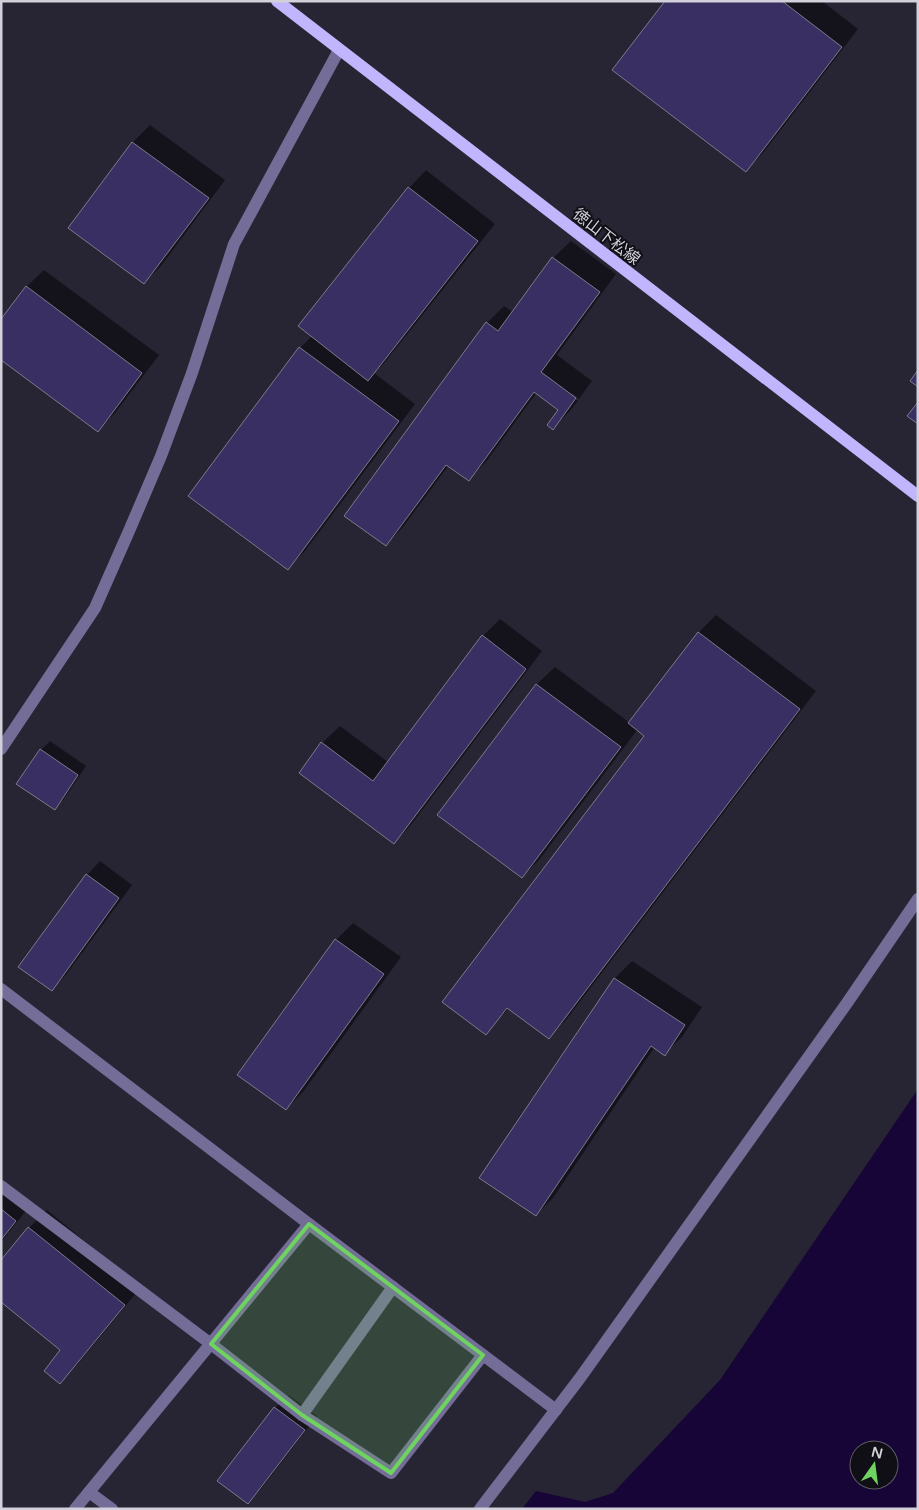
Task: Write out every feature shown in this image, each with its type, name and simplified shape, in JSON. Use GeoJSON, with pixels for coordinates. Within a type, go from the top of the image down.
{"type":"FeatureCollection","features":[{"type":"Feature","properties":{"kind":"main road","name":"徳山下松線"},"geometry":{"type":"LineString","coordinates":[[277,1],[918,496]]}},
{"type":"Feature","properties":{"kind":"street"},"geometry":{"type":"LineString","coordinates":[[1,749],[95,608],[161,456],[192,373],[234,244],[339,50]]}},
{"type":"Feature","properties":{"kind":"street"},"geometry":{"type":"LineString","coordinates":[[480,1509],[556,1410],[841,1011],[918,898]]}},
{"type":"Feature","properties":{"kind":"street"},"geometry":{"type":"LineString","coordinates":[[1,989],[556,1410]]}},
{"type":"Feature","properties":{"kind":"street"},"geometry":{"type":"LineString","coordinates":[[1,1186],[302,1415],[391,1473],[483,1355]]}},
{"type":"Feature","properties":{"kind":"street"},"geometry":{"type":"LineString","coordinates":[[75,1509],[309,1224]]}},
{"type":"Feature","properties":{"kind":"street"},"geometry":{"type":"LineString","coordinates":[[302,1415],[393,1287]]}},
{"type":"Feature","properties":{"kind":"street"},"geometry":{"type":"LineString","coordinates":[[89,1492],[112,1509]]}},
{"type":"Feature","properties":{"kind":"highlighted area"},"geometry":{"type":"Polygon","coordinates":[[[309,1224],[483,1355],[391,1473],[302,1415],[211,1344],[309,1224]]]}},
{"type":"Feature","properties":{"kind":"shaded area"},"geometry":{"type":"Polygon","coordinates":[[[918,1089],[918,1509],[522,1509],[536,1491],[585,1502],[613,1493],[720,1380],[918,1089]]]}},
{"type":"Feature","properties":{"kind":"building"},"geometry":{"type":"Polygon","coordinates":[[[665,1],[782,1],[842,47],[746,172],[612,70],[665,1]]]}},
{"type":"Feature","properties":{"kind":"building"},"geometry":{"type":"Polygon","coordinates":[[[132,142],[209,198],[144,284],[68,228],[132,142]]]}},
{"type":"Feature","properties":{"kind":"building"},"geometry":{"type":"Polygon","coordinates":[[[408,187],[478,241],[368,381],[298,326],[408,187]]]}},
{"type":"Feature","properties":{"kind":"building"},"geometry":{"type":"Polygon","coordinates":[[[552,257],[600,292],[541,372],[576,398],[553,430],[547,425],[558,410],[534,392],[469,481],[446,465],[386,546],[344,516],[486,322],[498,331],[552,257]]]}},
{"type":"Feature","properties":{"kind":"building"},"geometry":{"type":"Polygon","coordinates":[[[26,286],[142,373],[98,432],[1,360],[1,319],[26,286]]]}},
{"type":"Feature","properties":{"kind":"building"},"geometry":{"type":"Polygon","coordinates":[[[299,347],[399,421],[288,570],[188,496],[299,347]]]}},
{"type":"Feature","properties":{"kind":"building"},"geometry":{"type":"Polygon","coordinates":[[[918,370],[918,387],[910,381],[918,370]]]}},
{"type":"Feature","properties":{"kind":"building"},"geometry":{"type":"Polygon","coordinates":[[[918,402],[918,424],[907,416],[918,402]]]}},
{"type":"Feature","properties":{"kind":"building"},"geometry":{"type":"Polygon","coordinates":[[[698,632],[800,709],[549,1039],[507,1008],[486,1035],[442,1002],[644,736],[628,723],[698,632]]]}},
{"type":"Feature","properties":{"kind":"building"},"geometry":{"type":"Polygon","coordinates":[[[482,635],[526,669],[394,844],[299,773],[321,742],[373,781],[482,635]]]}},
{"type":"Feature","properties":{"kind":"building"},"geometry":{"type":"Polygon","coordinates":[[[536,684],[621,747],[522,878],[437,815],[536,684]]]}},
{"type":"Feature","properties":{"kind":"building"},"geometry":{"type":"Polygon","coordinates":[[[40,749],[78,775],[55,810],[16,784],[40,749]]]}},
{"type":"Feature","properties":{"kind":"building"},"geometry":{"type":"Polygon","coordinates":[[[86,874],[119,898],[52,991],[18,967],[86,874]]]}},
{"type":"Feature","properties":{"kind":"building"},"geometry":{"type":"Polygon","coordinates":[[[335,939],[384,974],[286,1110],[237,1075],[335,939]]]}},
{"type":"Feature","properties":{"kind":"building"},"geometry":{"type":"Polygon","coordinates":[[[614,978],[685,1025],[665,1056],[651,1046],[536,1216],[479,1178],[614,978]]]}},
{"type":"Feature","properties":{"kind":"building"},"geometry":{"type":"Polygon","coordinates":[[[1,1209],[16,1221],[1,1240],[1,1209]]]}},
{"type":"Feature","properties":{"kind":"building"},"geometry":{"type":"Polygon","coordinates":[[[28,1227],[125,1305],[60,1384],[44,1371],[60,1350],[1,1302],[1,1260],[28,1227]]]}},
{"type":"Feature","properties":{"kind":"building"},"geometry":{"type":"Polygon","coordinates":[[[274,1407],[305,1430],[248,1504],[217,1481],[274,1407]]]}}]}
